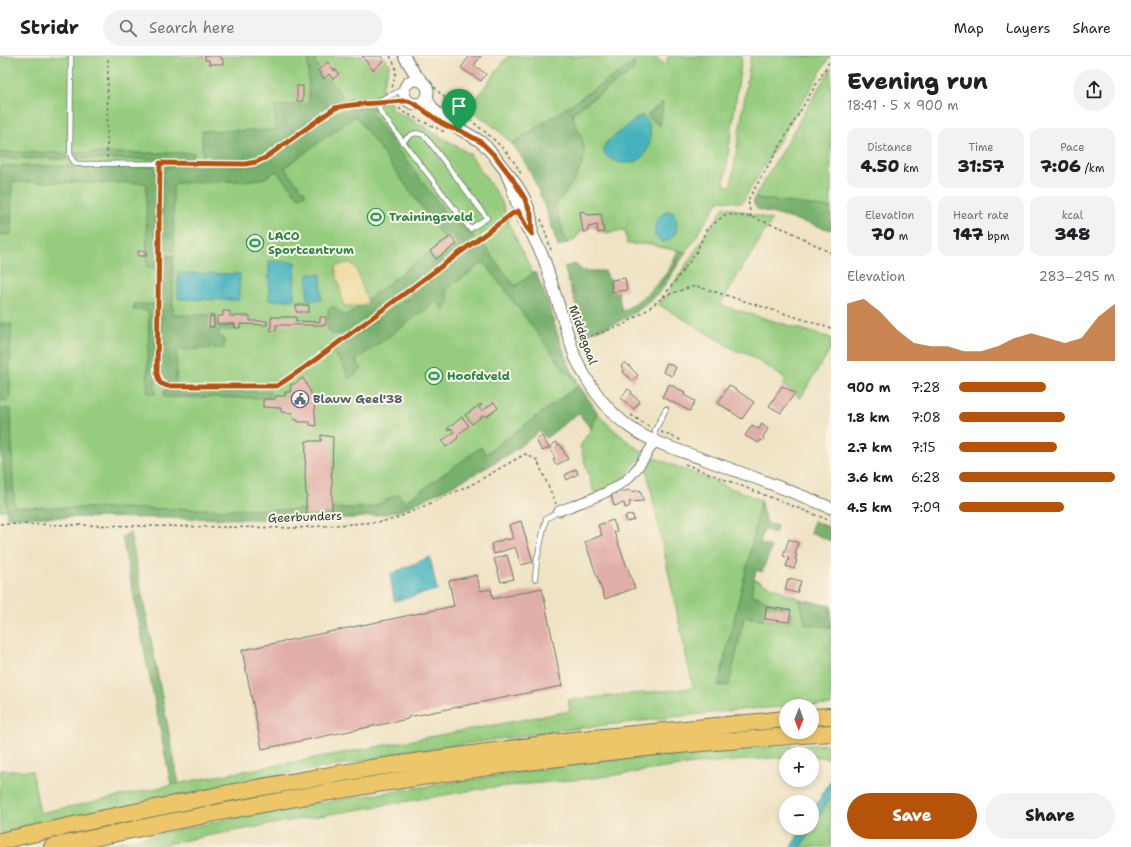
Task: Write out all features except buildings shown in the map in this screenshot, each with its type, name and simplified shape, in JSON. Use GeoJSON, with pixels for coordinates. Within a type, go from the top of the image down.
{"type":"FeatureCollection","features":[{"type":"Feature","properties":{"kind":"highway"},"geometry":{"type":"LineString","coordinates":[[819,717],[831,716]]}},
{"type":"Feature","properties":{"kind":"highway"},"geometry":{"type":"LineString","coordinates":[[0,842],[113,816],[371,768],[573,740],[779,720]]}},
{"type":"Feature","properties":{"kind":"highway"},"geometry":{"type":"LineString","coordinates":[[52,847],[120,832],[356,787],[512,764],[626,750],[831,733]]}},
{"type":"Feature","properties":{"kind":"street"},"geometry":{"type":"LineString","coordinates":[[399,56],[406,86],[404,95],[412,103],[422,103],[427,98],[427,86],[415,74],[404,56]]}},
{"type":"Feature","properties":{"kind":"street"},"geometry":{"type":"LineString","coordinates":[[406,86],[412,80],[420,80]]}},
{"type":"Feature","properties":{"kind":"street","name":"Middegaal"},"geometry":{"type":"LineString","coordinates":[[427,98],[432,108],[443,119],[453,124],[454,132]]}},
{"type":"Feature","properties":{"kind":"street","name":"Middegaal"},"geometry":{"type":"LineString","coordinates":[[412,103],[451,128],[454,132],[481,142],[496,157],[512,178],[528,207],[532,221],[532,234]]}},
{"type":"Feature","properties":{"kind":"street","name":"Middegaal"},"geometry":{"type":"LineString","coordinates":[[505,170],[512,187],[518,211],[532,234],[544,259],[572,350],[582,372],[597,395],[613,413],[631,428],[655,435],[831,508]]}},
{"type":"Feature","properties":{"kind":"street"},"geometry":{"type":"LineString","coordinates":[[559,511],[602,494],[626,480],[639,465],[655,435]]}},
{"type":"Feature","properties":{"kind":"lane"},"geometry":{"type":"LineString","coordinates":[[71,56],[71,158],[77,164],[245,164],[256,162],[265,158],[335,108],[348,104],[377,102],[384,104],[395,102],[412,103]]}},
{"type":"Feature","properties":{"kind":"lane"},"geometry":{"type":"LineString","coordinates":[[377,102],[383,98],[399,93],[406,86]]}},
{"type":"Feature","properties":{"kind":"lane"},"geometry":{"type":"LineString","coordinates":[[377,102],[381,113],[402,142],[470,229],[487,218],[425,136],[419,132],[414,133],[402,142]]}},
{"type":"Feature","properties":{"kind":"lane"},"geometry":{"type":"LineString","coordinates":[[160,163],[157,374],[160,383],[167,386],[277,386],[304,368],[474,242]]}},
{"type":"Feature","properties":{"kind":"lane"},"geometry":{"type":"LineString","coordinates":[[655,435],[666,409]]}},
{"type":"Feature","properties":{"kind":"lane"},"geometry":{"type":"LineString","coordinates":[[535,578],[537,559],[546,519],[559,511]]}},
{"type":"Feature","properties":{"kind":"path"},"geometry":{"type":"LineString","coordinates":[[107,163],[108,56]]}},
{"type":"Feature","properties":{"kind":"path"},"geometry":{"type":"LineString","coordinates":[[390,56],[395,64],[396,75],[392,95]]}},
{"type":"Feature","properties":{"kind":"path"},"geometry":{"type":"LineString","coordinates":[[751,217],[748,200],[831,60]]}},
{"type":"Feature","properties":{"kind":"path"},"geometry":{"type":"LineString","coordinates":[[395,102],[403,112],[454,132]]}},
{"type":"Feature","properties":{"kind":"path"},"geometry":{"type":"LineString","coordinates":[[474,242],[518,211]]}},
{"type":"Feature","properties":{"kind":"path"},"geometry":{"type":"LineString","coordinates":[[577,341],[623,325],[644,312],[663,297],[696,253],[706,230],[726,214],[751,217],[787,230],[831,253]]}},
{"type":"Feature","properties":{"kind":"path"},"geometry":{"type":"LineString","coordinates":[[663,297],[684,288],[696,286],[831,328]]}},
{"type":"Feature","properties":{"kind":"path"},"geometry":{"type":"LineString","coordinates":[[630,414],[655,435]]}},
{"type":"Feature","properties":{"kind":"path","name":"Geerbunders"},"geometry":{"type":"LineString","coordinates":[[0,524],[296,528],[377,522],[396,519],[471,484],[525,454],[537,460],[559,511]]}},
{"type":"Feature","properties":{"kind":"path"},"geometry":{"type":"LineString","coordinates":[[683,463],[831,521]]}},
{"type":"Feature","properties":{"kind":"green space"},"geometry":{"type":"Polygon","coordinates":[[[0,56],[383,56],[390,64],[382,88],[394,110],[470,154],[501,200],[511,228],[527,261],[572,377],[579,385],[486,454],[403,507],[358,518],[0,510],[0,56]]]}},
{"type":"Feature","properties":{"kind":"green space"},"geometry":{"type":"Polygon","coordinates":[[[308,56],[314,56],[316,64],[343,97],[259,157],[254,159],[209,159],[204,156],[202,153],[202,131],[275,130],[275,106],[309,104],[308,56]]]}},
{"type":"Feature","properties":{"kind":"green space"},"geometry":{"type":"Polygon","coordinates":[[[508,56],[654,56],[666,65],[668,56],[742,56],[724,185],[731,186],[751,56],[830,56],[742,203],[722,200],[719,201],[686,252],[659,247],[652,244],[627,244],[625,230],[605,233],[603,228],[596,229],[594,226],[583,229],[574,240],[567,243],[555,206],[573,181],[579,132],[572,113],[633,71],[611,78],[512,144],[492,125],[468,109],[508,56]],[[662,102],[647,115],[660,126],[663,103],[662,102]],[[640,116],[606,143],[604,147],[651,138],[649,124],[640,116]]]}},
{"type":"Feature","properties":{"kind":"green space"},"geometry":{"type":"Polygon","coordinates":[[[635,62],[633,71],[572,113],[583,142],[584,150],[581,168],[571,185],[555,206],[567,243],[558,247],[540,193],[527,166],[512,144],[635,62]]]}},
{"type":"Feature","properties":{"kind":"green space"},"geometry":{"type":"Polygon","coordinates":[[[831,67],[831,208],[754,198],[831,67]]]}},
{"type":"Feature","properties":{"kind":"green space"},"geometry":{"type":"Polygon","coordinates":[[[663,102],[660,126],[647,116],[663,102]]]}},
{"type":"Feature","properties":{"kind":"green space"},"geometry":{"type":"Polygon","coordinates":[[[375,107],[371,112],[377,122],[453,222],[460,218],[474,237],[344,334],[333,334],[328,331],[328,310],[331,307],[335,307],[345,316],[359,306],[363,306],[368,303],[367,300],[445,240],[356,116],[285,167],[285,169],[306,194],[299,197],[276,171],[265,178],[245,181],[175,184],[173,188],[174,248],[173,250],[162,249],[162,174],[167,166],[251,166],[262,163],[320,121],[336,113],[375,107]]]}},
{"type":"Feature","properties":{"kind":"green space"},"geometry":{"type":"Polygon","coordinates":[[[0,152],[67,153],[67,159],[0,158],[0,152]]]}},
{"type":"Feature","properties":{"kind":"green space"},"geometry":{"type":"Polygon","coordinates":[[[74,153],[195,153],[188,159],[74,159],[74,153]]]}},
{"type":"Feature","properties":{"kind":"green space"},"geometry":{"type":"Polygon","coordinates":[[[0,166],[154,166],[157,174],[155,268],[147,266],[146,183],[12,182],[11,234],[0,235],[0,166]]]}},
{"type":"Feature","properties":{"kind":"green space"},"geometry":{"type":"Polygon","coordinates":[[[754,198],[831,208],[831,230],[757,209],[754,204],[754,198]]]}},
{"type":"Feature","properties":{"kind":"green space"},"geometry":{"type":"Polygon","coordinates":[[[724,207],[772,220],[720,305],[831,338],[831,348],[800,399],[794,392],[783,385],[786,379],[743,351],[740,353],[658,304],[663,300],[724,207]]]}},
{"type":"Feature","properties":{"kind":"green space"},"geometry":{"type":"Polygon","coordinates":[[[483,244],[515,286],[535,272],[546,298],[563,351],[577,381],[566,372],[484,262],[446,290],[448,303],[446,307],[443,309],[436,302],[356,360],[362,369],[349,379],[344,367],[333,351],[483,244]]]}},
{"type":"Feature","properties":{"kind":"green space"},"geometry":{"type":"Polygon","coordinates":[[[678,251],[686,252],[667,282],[653,298],[626,318],[604,328],[585,333],[564,267],[575,264],[583,271],[605,271],[608,278],[617,286],[622,312],[642,298],[661,280],[670,268],[678,251]]]}},
{"type":"Feature","properties":{"kind":"green space"},"geometry":{"type":"Polygon","coordinates":[[[173,256],[173,315],[217,315],[217,324],[235,324],[235,330],[219,330],[219,337],[224,338],[224,348],[177,350],[176,384],[170,383],[162,378],[160,372],[162,257],[173,256]]]}},
{"type":"Feature","properties":{"kind":"green space"},"geometry":{"type":"Polygon","coordinates":[[[135,304],[156,304],[156,394],[147,393],[149,313],[145,310],[133,310],[135,304]]]}},
{"type":"Feature","properties":{"kind":"green space"},"geometry":{"type":"Polygon","coordinates":[[[0,323],[12,324],[10,352],[10,400],[0,401],[0,323]]]}},
{"type":"Feature","properties":{"kind":"green space"},"geometry":{"type":"Polygon","coordinates":[[[579,385],[597,412],[591,429],[579,414],[577,414],[546,438],[540,431],[508,454],[474,475],[402,510],[364,517],[304,520],[7,517],[0,409],[11,409],[15,507],[287,510],[373,507],[398,494],[405,502],[481,447],[486,454],[579,385]]]}},
{"type":"Feature","properties":{"kind":"green space"},"geometry":{"type":"Polygon","coordinates":[[[164,390],[270,392],[269,398],[164,397],[164,390]]]}},
{"type":"Feature","properties":{"kind":"green space"},"geometry":{"type":"Polygon","coordinates":[[[597,412],[619,434],[644,453],[624,477],[615,484],[594,493],[580,446],[591,429],[597,412]]]}},
{"type":"Feature","properties":{"kind":"green space"},"geometry":{"type":"Polygon","coordinates":[[[650,456],[761,500],[750,553],[729,685],[744,617],[789,622],[792,612],[751,594],[754,579],[800,599],[805,624],[831,627],[831,705],[819,705],[819,699],[779,699],[779,707],[707,713],[553,732],[394,755],[236,784],[0,834],[0,770],[32,771],[40,813],[195,780],[570,711],[568,700],[693,688],[645,462],[650,456]]]}},
{"type":"Feature","properties":{"kind":"green space"},"geometry":{"type":"Polygon","coordinates":[[[761,500],[762,509],[767,523],[777,526],[775,533],[764,529],[760,543],[772,547],[762,572],[756,570],[751,594],[792,612],[789,622],[744,617],[729,685],[718,686],[750,553],[761,500]]]}},
{"type":"Feature","properties":{"kind":"green space"},"geometry":{"type":"Polygon","coordinates":[[[814,521],[831,528],[831,541],[810,532],[814,521]]]}},
{"type":"Feature","properties":{"kind":"green space"},"geometry":{"type":"Polygon","coordinates":[[[130,532],[179,784],[171,785],[122,537],[130,532]]]}},
{"type":"Feature","properties":{"kind":"green space"},"geometry":{"type":"Polygon","coordinates":[[[800,599],[831,606],[831,627],[805,624],[800,599]]]}},
{"type":"Feature","properties":{"kind":"green space"},"geometry":{"type":"Polygon","coordinates":[[[831,744],[831,759],[819,757],[819,747],[779,747],[779,758],[694,764],[594,778],[486,788],[266,825],[149,847],[96,847],[267,811],[551,767],[632,757],[738,748],[831,744]]]}},
{"type":"Feature","properties":{"kind":"green space"},"geometry":{"type":"Polygon","coordinates":[[[831,796],[831,847],[801,847],[808,835],[819,835],[819,816],[831,796]]]}},
{"type":"Feature","properties":{"kind":"sand"},"geometry":{"type":"Polygon","coordinates":[[[351,263],[356,268],[368,303],[362,306],[344,306],[335,267],[342,264],[351,263]]]}},
{"type":"Feature","properties":{"kind":"water"},"geometry":{"type":"Polygon","coordinates":[[[640,116],[643,116],[647,121],[650,134],[650,141],[645,154],[641,159],[631,163],[623,163],[612,160],[604,153],[606,143],[640,116]]]}},
{"type":"Feature","properties":{"kind":"water"},"geometry":{"type":"Polygon","coordinates":[[[667,211],[674,213],[677,227],[671,238],[662,242],[655,236],[656,222],[658,218],[667,211]]]}},
{"type":"Feature","properties":{"kind":"water"},"geometry":{"type":"Polygon","coordinates":[[[269,261],[295,262],[294,300],[269,300],[269,261]]]}},
{"type":"Feature","properties":{"kind":"water"},"geometry":{"type":"Polygon","coordinates":[[[178,273],[240,274],[239,300],[178,299],[178,273]]]}},
{"type":"Feature","properties":{"kind":"water"},"geometry":{"type":"Polygon","coordinates":[[[308,274],[321,274],[321,300],[307,300],[308,274]]]}},
{"type":"Feature","properties":{"kind":"water"},"geometry":{"type":"Polygon","coordinates":[[[430,557],[437,590],[394,601],[390,574],[430,557]]]}},
{"type":"Feature","properties":{"kind":"water"},"geometry":{"type":"Polygon","coordinates":[[[831,780],[831,796],[819,816],[819,800],[831,780]]]}},
{"type":"Feature","properties":{"kind":"water"},"geometry":{"type":"Polygon","coordinates":[[[798,835],[808,835],[801,847],[791,847],[798,835]]]}},
{"type":"Feature","properties":{"kind":"place","name":"Trainingsveld"},"geometry":{"type":"Point","coordinates":[376,217]}},
{"type":"Feature","properties":{"kind":"place","name":"LACO Sportcentrum"},"geometry":{"type":"Point","coordinates":[255,243]}},
{"type":"Feature","properties":{"kind":"place","name":"Hoofdveld"},"geometry":{"type":"Point","coordinates":[434,376]}},
{"type":"Feature","properties":{"kind":"place","name":"Blauw Geel'38"},"geometry":{"type":"Point","coordinates":[300,399]}},
{"type":"Feature","properties":{"kind":"route"},"geometry":{"type":"LineString","coordinates":[[408,101],[421,108],[441,123],[459,130],[481,142],[496,157],[512,178],[524,197],[531,214],[532,234],[518,211],[512,214],[304,368],[277,386],[167,386],[160,383],[157,374],[160,163],[245,164],[256,162],[265,158],[335,108],[348,104],[377,102],[384,104],[408,101]]}}]}
